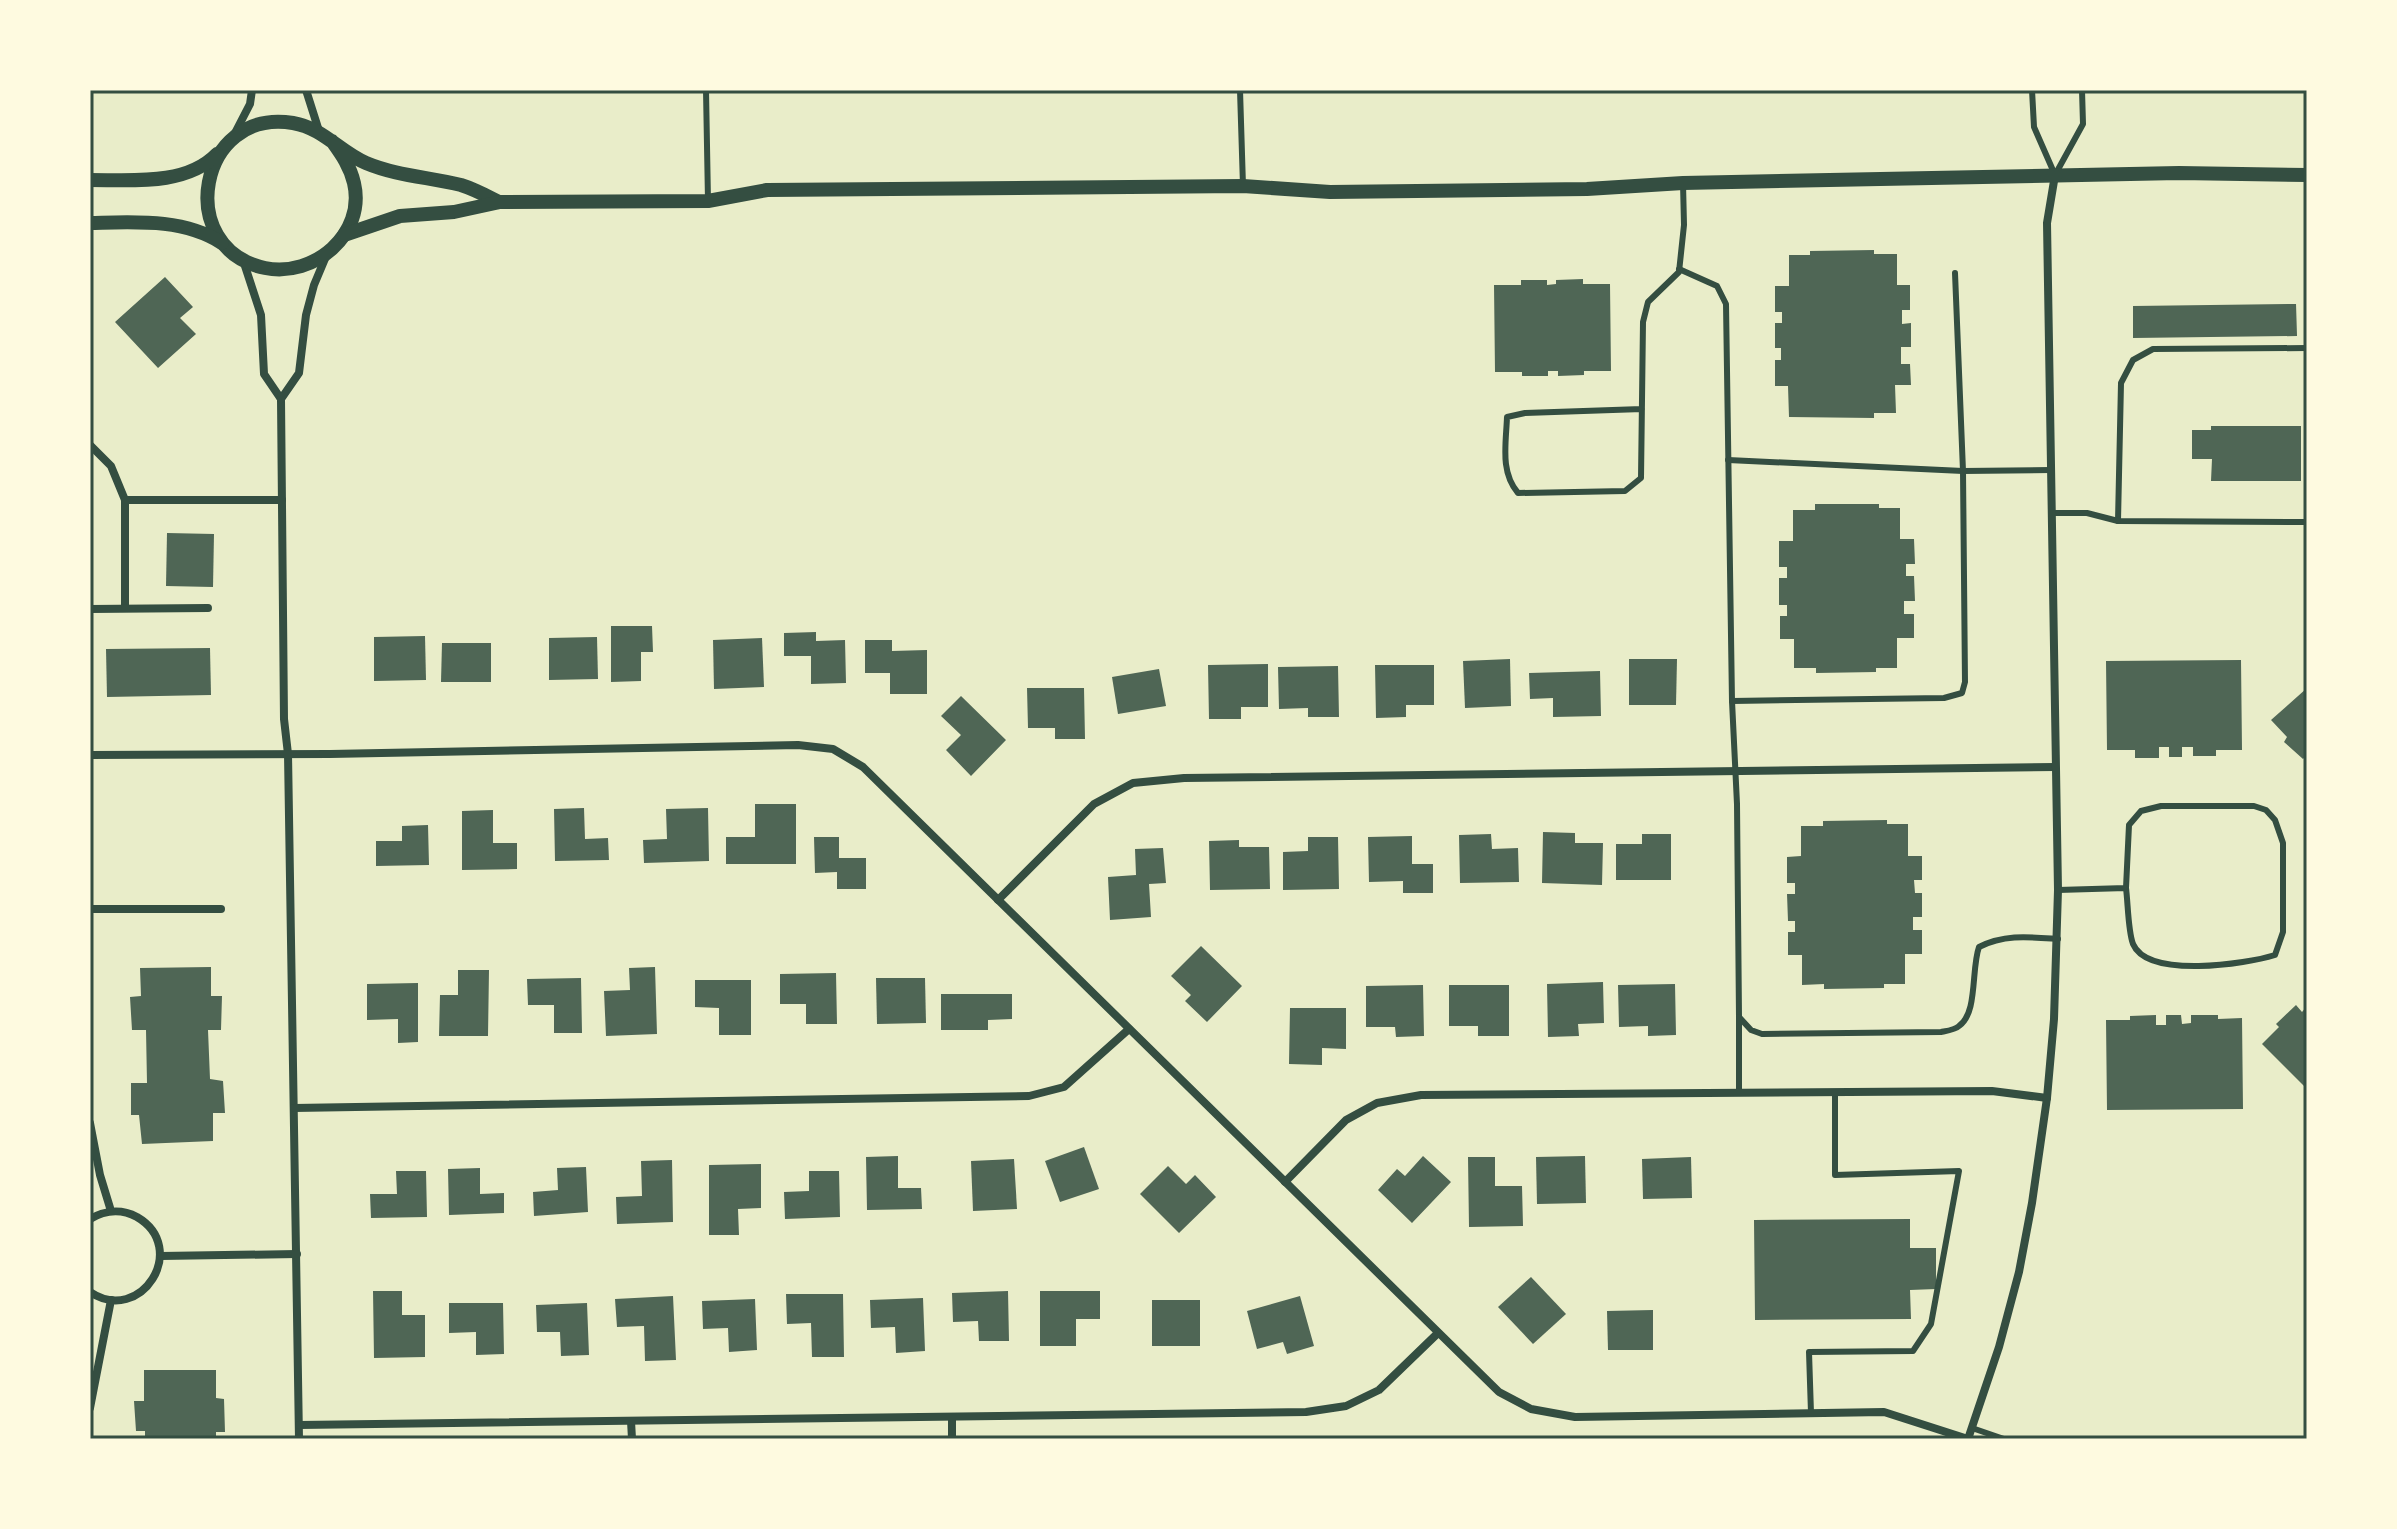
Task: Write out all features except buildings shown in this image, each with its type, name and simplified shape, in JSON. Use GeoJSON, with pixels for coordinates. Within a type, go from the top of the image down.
{"type":"FeatureCollection","features":[{"type":"Feature","properties":{"kind":"street"},"geometry":{"type":"LineString","coordinates":[[226,246],[214,228],[207,197],[212,167],[250,104],[252,90]]}},
{"type":"Feature","properties":{"kind":"street"},"geometry":{"type":"LineString","coordinates":[[306,90],[319,131]]}},
{"type":"Feature","properties":{"kind":"street"},"geometry":{"type":"LineString","coordinates":[[90,180],[150,179],[185,173],[208,163],[248,129],[266,122],[284,121],[319,131],[364,163],[400,174],[463,186],[500,202]]}},
{"type":"Feature","properties":{"kind":"street"},"geometry":{"type":"LineString","coordinates":[[281,399],[299,373],[306,315],[314,285],[327,254],[344,235],[354,212],[355,186],[348,161],[332,141]]}},
{"type":"Feature","properties":{"kind":"street"},"geometry":{"type":"LineString","coordinates":[[344,235],[400,216],[454,212],[500,202],[708,201],[767,190],[1243,186],[1330,192],[1587,189],[1683,183],[2055,175],[2307,175]]}},
{"type":"Feature","properties":{"kind":"street"},"geometry":{"type":"LineString","coordinates":[[90,755],[798,745],[833,749],[863,767],[1499,1392],[1531,1409],[1575,1417],[1884,1412],[1968,1439],[1999,1347],[2019,1272],[2032,1203],[2047,1098],[2058,939],[2047,223],[2055,175]]}},
{"type":"Feature","properties":{"kind":"street"},"geometry":{"type":"LineString","coordinates":[[90,223],[172,225],[198,231],[226,246],[243,260],[264,268],[286,270],[307,265],[327,254]]}},
{"type":"Feature","properties":{"kind":"street"},"geometry":{"type":"LineString","coordinates":[[243,260],[261,315],[264,374],[281,399],[284,719],[288,754],[299,1439]]}},
{"type":"Feature","properties":{"kind":"street"},"geometry":{"type":"LineString","coordinates":[[90,445],[111,466],[125,500],[125,608]]}},
{"type":"Feature","properties":{"kind":"street"},"geometry":{"type":"LineString","coordinates":[[125,500],[282,500]]}},
{"type":"Feature","properties":{"kind":"street"},"geometry":{"type":"LineString","coordinates":[[90,609],[208,608]]}},
{"type":"Feature","properties":{"kind":"street"},"geometry":{"type":"LineString","coordinates":[[998,900],[1094,804],[1133,783],[1184,778],[2055,767]]}},
{"type":"Feature","properties":{"kind":"street"},"geometry":{"type":"LineString","coordinates":[[90,909],[221,909]]}},
{"type":"Feature","properties":{"kind":"street"},"geometry":{"type":"LineString","coordinates":[[294,1108],[1029,1096],[1064,1087],[1129,1029]]}},
{"type":"Feature","properties":{"kind":"street"},"geometry":{"type":"LineString","coordinates":[[1285,1182],[1346,1120],[1377,1103],[1421,1095],[1992,1091],[2047,1098]]}},
{"type":"Feature","properties":{"kind":"street"},"geometry":{"type":"LineString","coordinates":[[90,1123],[111,1211]]}},
{"type":"Feature","properties":{"kind":"street"},"geometry":{"type":"LineString","coordinates":[[90,1219],[111,1211],[130,1213],[146,1222],[157,1237],[161,1256],[157,1274],[146,1289],[130,1299],[111,1300],[90,1292]]}},
{"type":"Feature","properties":{"kind":"street"},"geometry":{"type":"LineString","coordinates":[[161,1256],[297,1254]]}},
{"type":"Feature","properties":{"kind":"street"},"geometry":{"type":"LineString","coordinates":[[90,1408],[111,1300]]}},
{"type":"Feature","properties":{"kind":"street"},"geometry":{"type":"LineString","coordinates":[[299,1425],[1306,1412],[1346,1406],[1379,1390],[1438,1333]]}},
{"type":"Feature","properties":{"kind":"street"},"geometry":{"type":"LineString","coordinates":[[952,1417],[952,1439]]}},
{"type":"Feature","properties":{"kind":"street"},"geometry":{"type":"LineString","coordinates":[[631,1421],[632,1439]]}},
{"type":"Feature","properties":{"kind":"lane"},"geometry":{"type":"LineString","coordinates":[[706,90],[708,201]]}},
{"type":"Feature","properties":{"kind":"lane"},"geometry":{"type":"LineString","coordinates":[[1240,90],[1243,186]]}},
{"type":"Feature","properties":{"kind":"lane"},"geometry":{"type":"LineString","coordinates":[[2032,90],[2034,127],[2055,175]]}},
{"type":"Feature","properties":{"kind":"lane"},"geometry":{"type":"LineString","coordinates":[[2055,175],[2083,124],[2082,90]]}},
{"type":"Feature","properties":{"kind":"lane"},"geometry":{"type":"LineString","coordinates":[[1642,409],[1525,413],[1507,417],[1505,456],[1508,481],[1518,493],[1625,491],[1641,478],[1642,409],[1643,322],[1648,302],[1679,269],[1684,225],[1683,183]]}},
{"type":"Feature","properties":{"kind":"lane"},"geometry":{"type":"LineString","coordinates":[[1679,269],[1717,286],[1726,304],[1739,1093]]}},
{"type":"Feature","properties":{"kind":"lane"},"geometry":{"type":"LineString","coordinates":[[1732,701],[1944,698],[1962,693],[1965,682],[1963,471],[1955,273]]}},
{"type":"Feature","properties":{"kind":"lane"},"geometry":{"type":"LineString","coordinates":[[2118,521],[2121,383],[2133,360],[2153,349],[2307,348]]}},
{"type":"Feature","properties":{"kind":"lane"},"geometry":{"type":"LineString","coordinates":[[1728,460],[1963,471],[2051,470]]}},
{"type":"Feature","properties":{"kind":"lane"},"geometry":{"type":"LineString","coordinates":[[2051,513],[2087,513],[2118,521],[2307,522]]}},
{"type":"Feature","properties":{"kind":"lane"},"geometry":{"type":"LineString","coordinates":[[2161,806],[2254,806],[2266,810],[2275,820],[2283,843],[2283,932],[2275,955],[2255,961],[2173,966],[2148,959],[2134,945],[2126,888],[2129,825],[2141,811],[2161,806]]}},
{"type":"Feature","properties":{"kind":"lane"},"geometry":{"type":"LineString","coordinates":[[2058,890],[2126,888]]}},
{"type":"Feature","properties":{"kind":"lane"},"geometry":{"type":"LineString","coordinates":[[1739,1017],[1751,1030],[1762,1034],[1941,1032],[1959,1027],[1969,1015],[1979,947],[1990,941],[2018,936],[2058,939]]}},
{"type":"Feature","properties":{"kind":"lane"},"geometry":{"type":"LineString","coordinates":[[1811,1413],[1809,1352],[1913,1351],[1931,1324],[1959,1171],[1835,1175],[1835,1092]]}},
{"type":"Feature","properties":{"kind":"lane"},"geometry":{"type":"LineString","coordinates":[[1972,1428],[2004,1439]]}}]}
